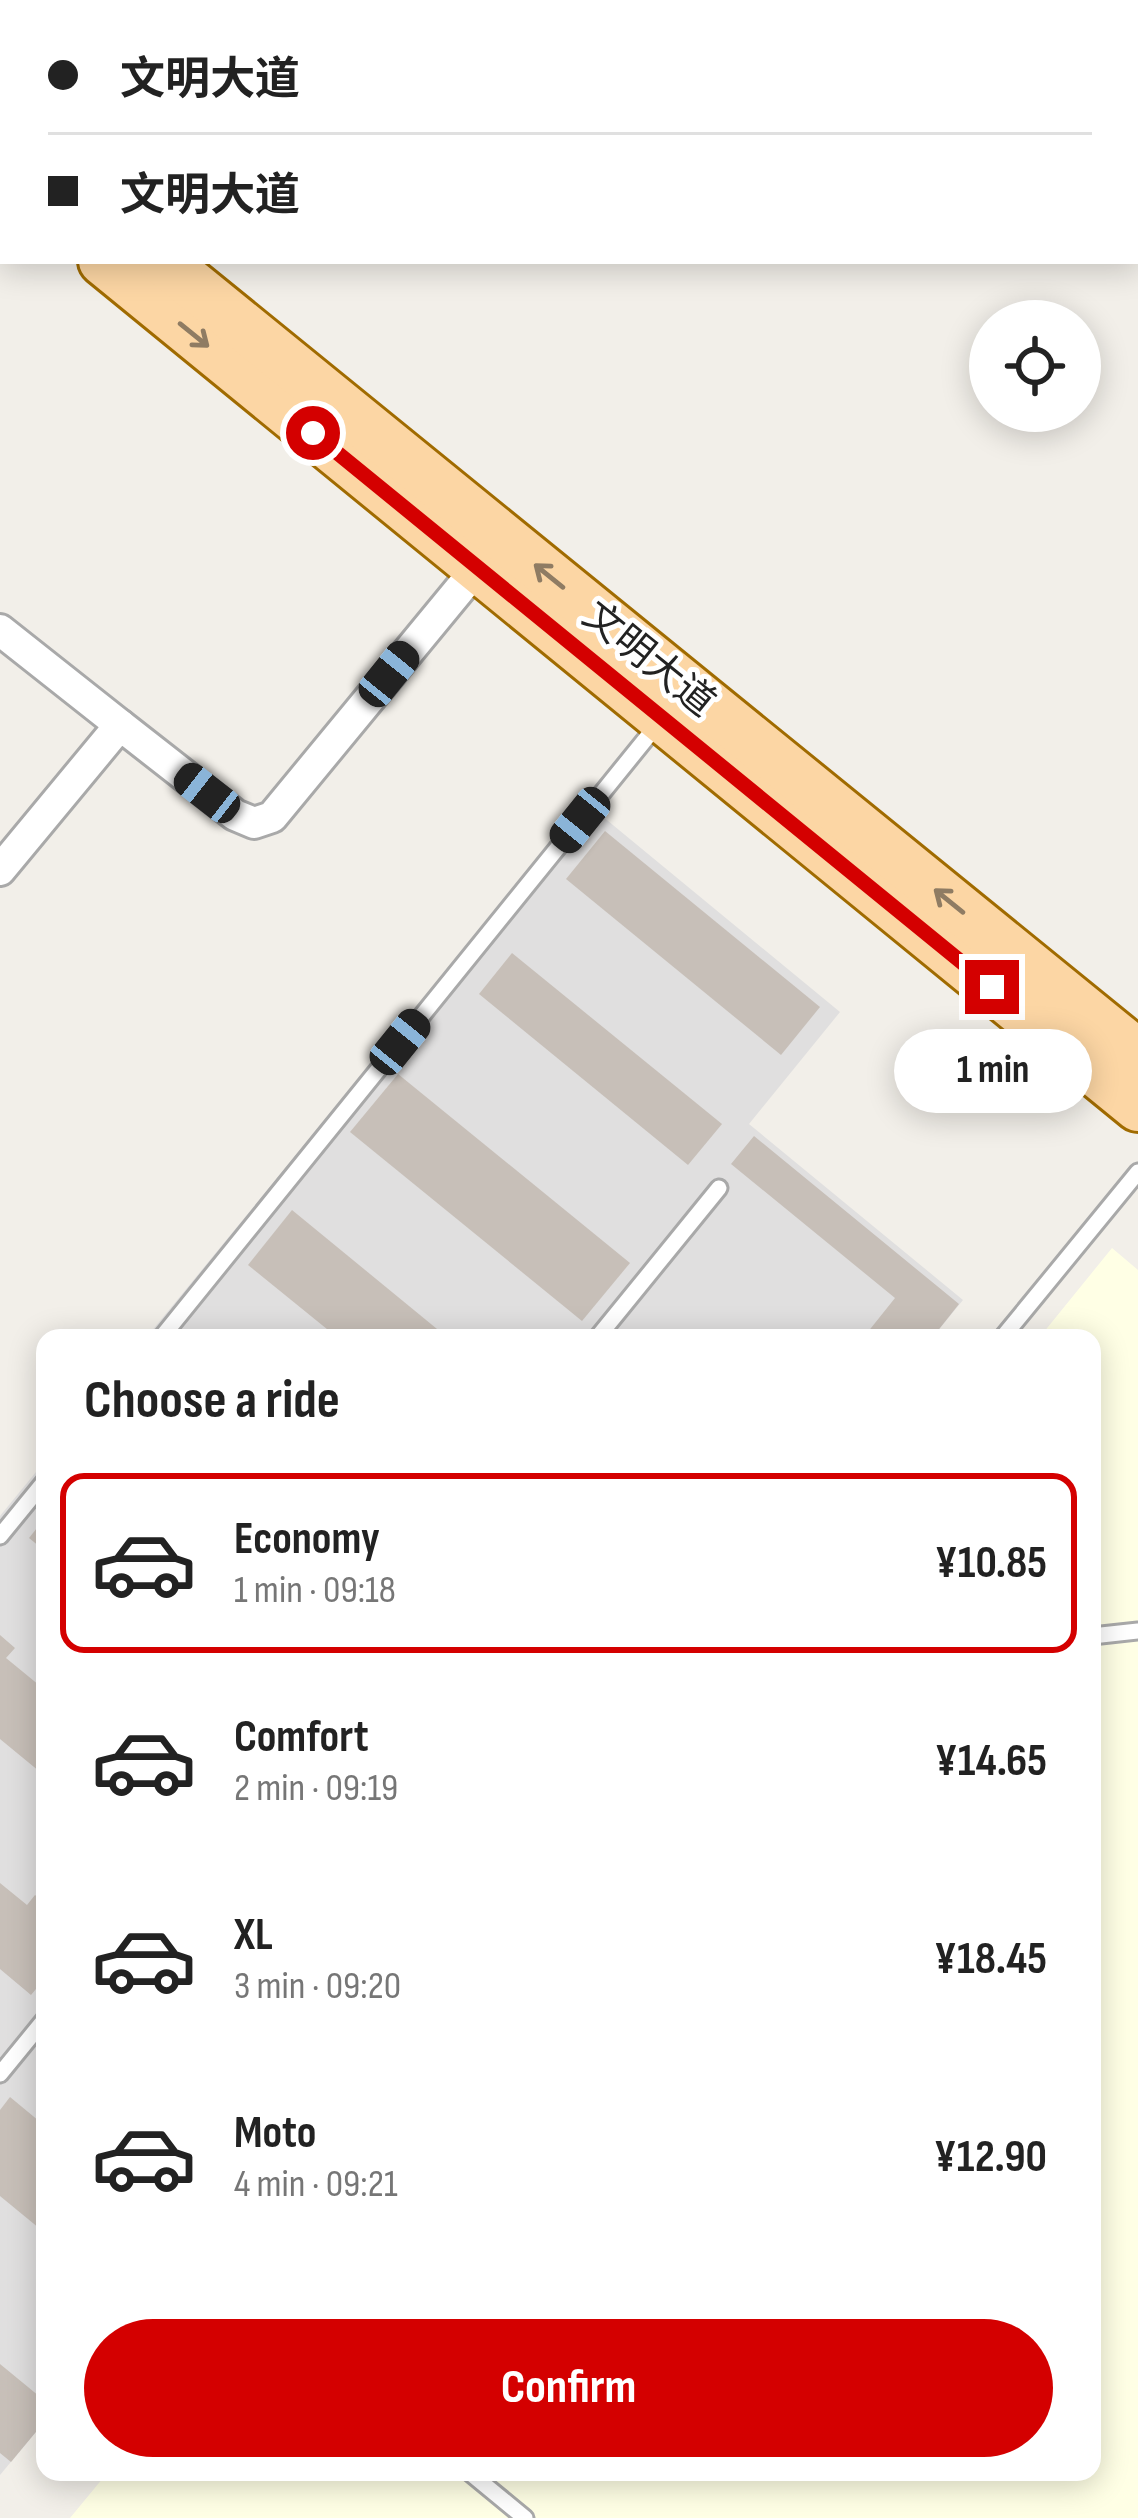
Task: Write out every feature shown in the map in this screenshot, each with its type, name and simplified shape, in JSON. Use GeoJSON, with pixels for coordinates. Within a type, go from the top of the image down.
{"type":"FeatureCollection","features":[{"type":"Feature","properties":{"kind":"main road","name":"文明大道"},"geometry":{"type":"LineString","coordinates":[[107,264],[1138,1107]]}},
{"type":"Feature","properties":{"kind":"main road","name":"文明大道"},"geometry":{"type":"LineString","coordinates":[[167,264],[1138,1054]]}},
{"type":"Feature","properties":{"kind":"street"},"geometry":{"type":"LineString","coordinates":[[0,630],[235,815],[254,823],[272,817],[478,567]]}},
{"type":"Feature","properties":{"kind":"street"},"geometry":{"type":"LineString","coordinates":[[0,870],[120,724]]}},
{"type":"Feature","properties":{"kind":"lane"},"geometry":{"type":"LineString","coordinates":[[167,1329],[663,718]]}},
{"type":"Feature","properties":{"kind":"lane"},"geometry":{"type":"LineString","coordinates":[[1009,1329],[1138,1172]]}},
{"type":"Feature","properties":{"kind":"lane"},"geometry":{"type":"LineString","coordinates":[[605,1329],[719,1189]]}},
{"type":"Feature","properties":{"kind":"lane"},"geometry":{"type":"LineString","coordinates":[[0,1536],[36,1492]]}},
{"type":"Feature","properties":{"kind":"lane"},"geometry":{"type":"LineString","coordinates":[[1101,1635],[1138,1630]]}},
{"type":"Feature","properties":{"kind":"lane"},"geometry":{"type":"LineString","coordinates":[[0,2074],[36,2030]]}},
{"type":"Feature","properties":{"kind":"lane"},"geometry":{"type":"LineString","coordinates":[[481,2481],[525,2518]]}},
{"type":"Feature","properties":{"kind":"shaded area"},"geometry":{"type":"Polygon","coordinates":[[[585,802],[840,1012],[749,1124],[963,1300],[939,1329],[153,1329],[585,802]]]}},
{"type":"Feature","properties":{"kind":"shaded area"},"geometry":{"type":"Polygon","coordinates":[[[1112,1248],[1138,1270],[1138,2518],[70,2518],[101,2481],[1101,2481],[1101,1329],[1046,1329],[1112,1248]]]}},
{"type":"Feature","properties":{"kind":"shaded area"},"geometry":{"type":"Polygon","coordinates":[[[36,1472],[36,2432],[0,2475],[0,1516],[36,1472]]]}},
{"type":"Feature","properties":{"kind":"building"},"geometry":{"type":"Polygon","coordinates":[[[605,831],[820,1007],[781,1055],[566,879],[605,831]]]}},
{"type":"Feature","properties":{"kind":"building"},"geometry":{"type":"Polygon","coordinates":[[[512,953],[722,1124],[688,1165],[479,994],[512,953]]]}},
{"type":"Feature","properties":{"kind":"building"},"geometry":{"type":"Polygon","coordinates":[[[398,1074],[630,1263],[582,1321],[350,1132],[398,1074]]]}},
{"type":"Feature","properties":{"kind":"building"},"geometry":{"type":"Polygon","coordinates":[[[754,1136],[959,1304],[939,1329],[870,1329],[895,1298],[731,1164],[754,1136]]]}},
{"type":"Feature","properties":{"kind":"building"},"geometry":{"type":"Polygon","coordinates":[[[292,1210],[437,1329],[327,1329],[248,1265],[292,1210]]]}},
{"type":"Feature","properties":{"kind":"building"},"geometry":{"type":"Polygon","coordinates":[[[0,1635],[15,1648],[6,1658],[36,1683],[36,1769],[0,1739],[0,1635]]]}},
{"type":"Feature","properties":{"kind":"building"},"geometry":{"type":"Polygon","coordinates":[[[0,1883],[27,1905],[36,1896],[36,1989],[31,1995],[0,1969],[0,1883]]]}},
{"type":"Feature","properties":{"kind":"building"},"geometry":{"type":"Polygon","coordinates":[[[10,2097],[36,2119],[36,2226],[0,2196],[0,2110],[10,2097]]]}},
{"type":"Feature","properties":{"kind":"building"},"geometry":{"type":"Polygon","coordinates":[[[0,2364],[36,2394],[36,2432],[11,2462],[0,2453],[0,2364]]]}},
{"type":"Feature","properties":{"kind":"route"},"geometry":{"type":"LineString","coordinates":[[313,433],[992,987]]}}]}
